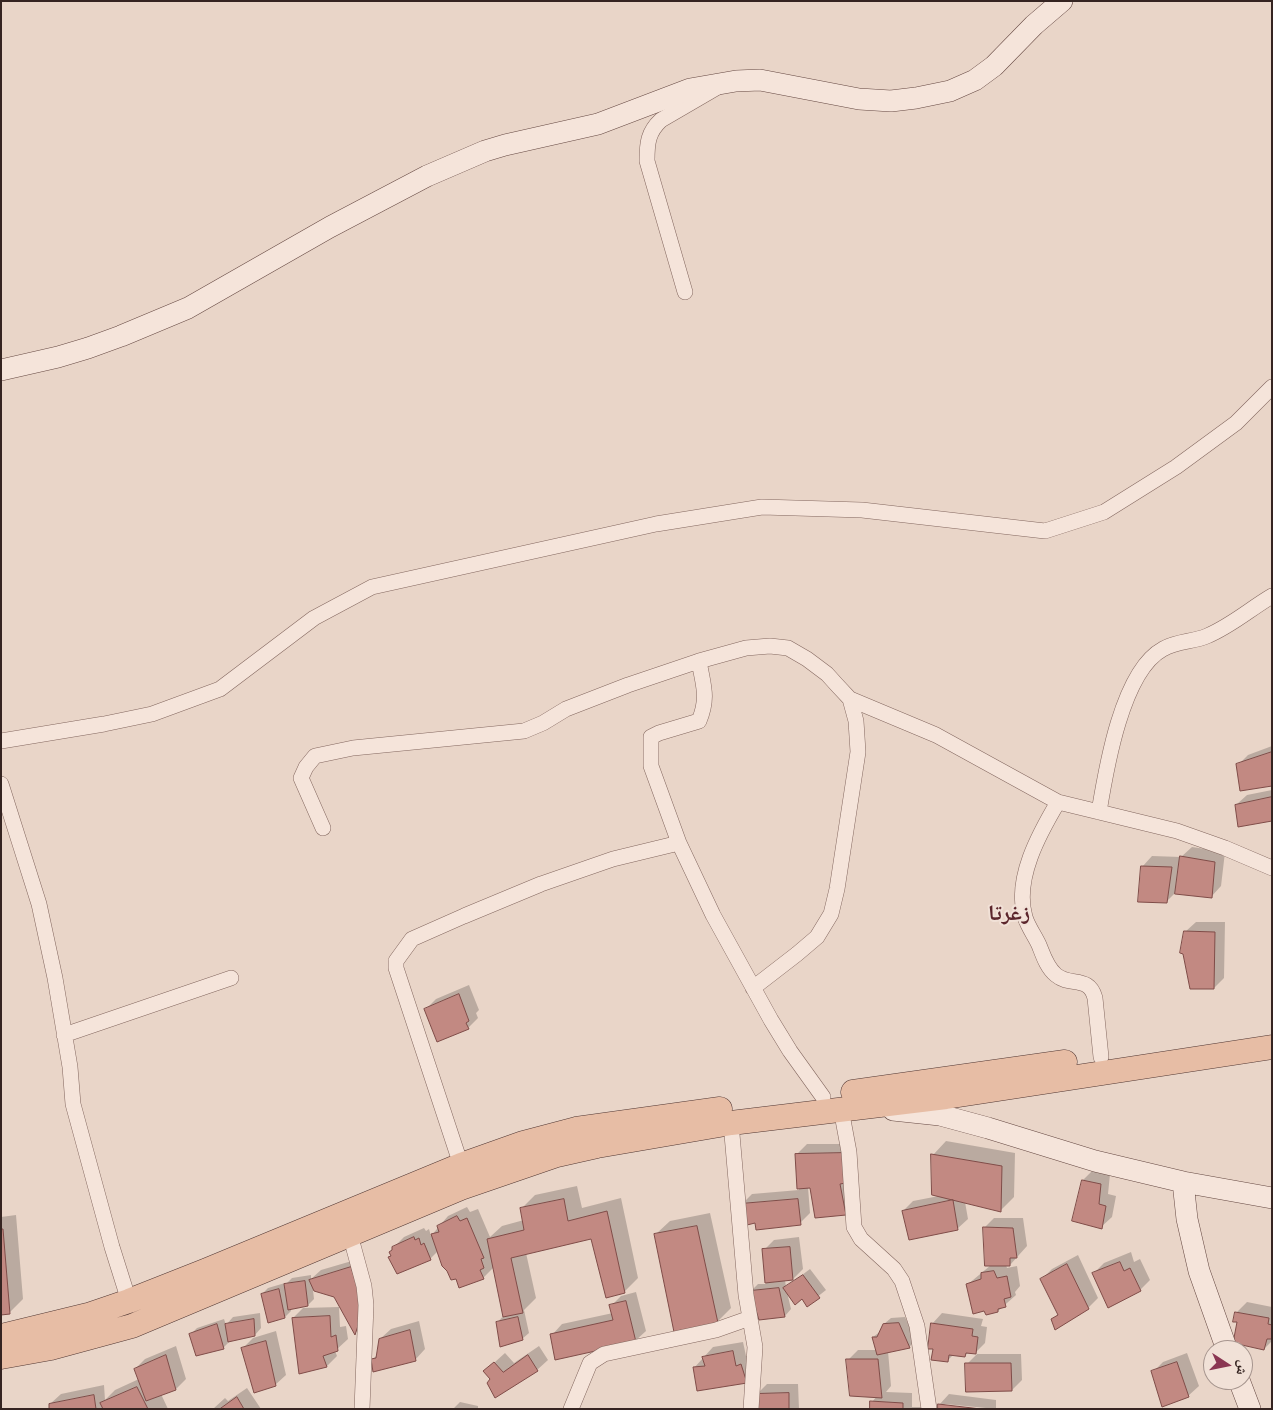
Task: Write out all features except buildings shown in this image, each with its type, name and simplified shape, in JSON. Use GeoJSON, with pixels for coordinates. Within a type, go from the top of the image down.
{"type":"FeatureCollection","features":[{"type":"Feature","properties":{"kind":"main road"},"geometry":{"type":"LineString","coordinates":[[1,1357],[50,1348],[132,1326],[347,1224],[379,1198],[461,1164],[523,1143],[576,1129],[841,1104],[945,1088],[1101,1057],[1272,1032]]}},
{"type":"Feature","properties":{"kind":"main road"},"geometry":{"type":"LineString","coordinates":[[1,1336],[88,1316],[347,1224],[461,1188],[532,1162],[597,1146],[945,1088],[1272,1047]]}},
{"type":"Feature","properties":{"kind":"street"},"geometry":{"type":"LineString","coordinates":[[1,370],[88,348],[180,311],[314,236],[427,176],[486,151],[598,124],[690,89],[736,80],[760,80],[874,101],[916,98],[950,91],[975,80],[994,66],[1034,24],[1062,1]]}},
{"type":"Feature","properties":{"kind":"street"},"geometry":{"type":"LineString","coordinates":[[685,292],[647,161],[646,143],[654,126],[661,120],[720,86],[736,80]]}},
{"type":"Feature","properties":{"kind":"street"},"geometry":{"type":"LineString","coordinates":[[1,741],[152,714],[220,689],[314,618],[372,587],[656,524],[762,507],[862,510],[1045,531],[1104,512],[1176,467],[1236,423],[1272,387]]}},
{"type":"Feature","properties":{"kind":"street"},"geometry":{"type":"LineString","coordinates":[[1099,812],[1106,768],[1124,707],[1136,677],[1147,662],[1163,649],[1179,643],[1204,638],[1219,631],[1272,596]]}},
{"type":"Feature","properties":{"kind":"street"},"geometry":{"type":"LineString","coordinates":[[323,828],[301,778],[306,767],[315,756],[353,748],[524,731],[544,723],[566,709],[628,685],[699,661],[746,648],[770,646],[788,648],[807,659],[826,674],[850,699],[936,735],[1058,802],[1177,831],[1225,848],[1272,868]]}},
{"type":"Feature","properties":{"kind":"street"},"geometry":{"type":"LineString","coordinates":[[699,661],[705,708],[699,721],[659,732],[651,737],[651,766],[679,843],[713,915],[753,988],[790,1051],[841,1104],[849,1152],[854,1227],[861,1239],[894,1269],[902,1281],[917,1326],[929,1409]]}},
{"type":"Feature","properties":{"kind":"street"},"geometry":{"type":"LineString","coordinates":[[753,988],[816,937],[830,914],[837,888],[858,752],[856,722],[850,699]]}},
{"type":"Feature","properties":{"kind":"street"},"geometry":{"type":"LineString","coordinates":[[1,784],[39,904],[55,978],[70,1068],[73,1104],[129,1301]]}},
{"type":"Feature","properties":{"kind":"street"},"geometry":{"type":"LineString","coordinates":[[1058,802],[1034,846],[1024,886],[1025,916],[1047,965],[1055,975],[1090,986],[1093,990],[1096,998],[1101,1057]]}},
{"type":"Feature","properties":{"kind":"street"},"geometry":{"type":"LineString","coordinates":[[461,1164],[396,968],[396,961],[401,953],[412,940],[541,884],[613,859],[679,843]]}},
{"type":"Feature","properties":{"kind":"street"},"geometry":{"type":"LineString","coordinates":[[64,1035],[231,978]]}},
{"type":"Feature","properties":{"kind":"street"},"geometry":{"type":"LineString","coordinates":[[841,1104],[940,1115],[1095,1161],[1183,1182],[1272,1198]]}},
{"type":"Feature","properties":{"kind":"street"},"geometry":{"type":"LineString","coordinates":[[731,1123],[746,1295],[755,1347],[751,1409]]}},
{"type":"Feature","properties":{"kind":"street"},"geometry":{"type":"LineString","coordinates":[[1183,1182],[1187,1219],[1196,1262],[1223,1340]]}},
{"type":"Feature","properties":{"kind":"street"},"geometry":{"type":"LineString","coordinates":[[347,1224],[364,1286],[366,1305],[362,1409]]}},
{"type":"Feature","properties":{"kind":"street"},"geometry":{"type":"LineString","coordinates":[[571,1409],[590,1363],[604,1354],[716,1330],[750,1318]]}},
{"type":"Feature","properties":{"kind":"street"},"geometry":{"type":"LineString","coordinates":[[1243,1390],[1250,1409]]}},
{"type":"Feature","properties":{"kind":"district","name":"زغرتا"},"geometry":{"type":"Point","coordinates":[1009,916]}}]}
